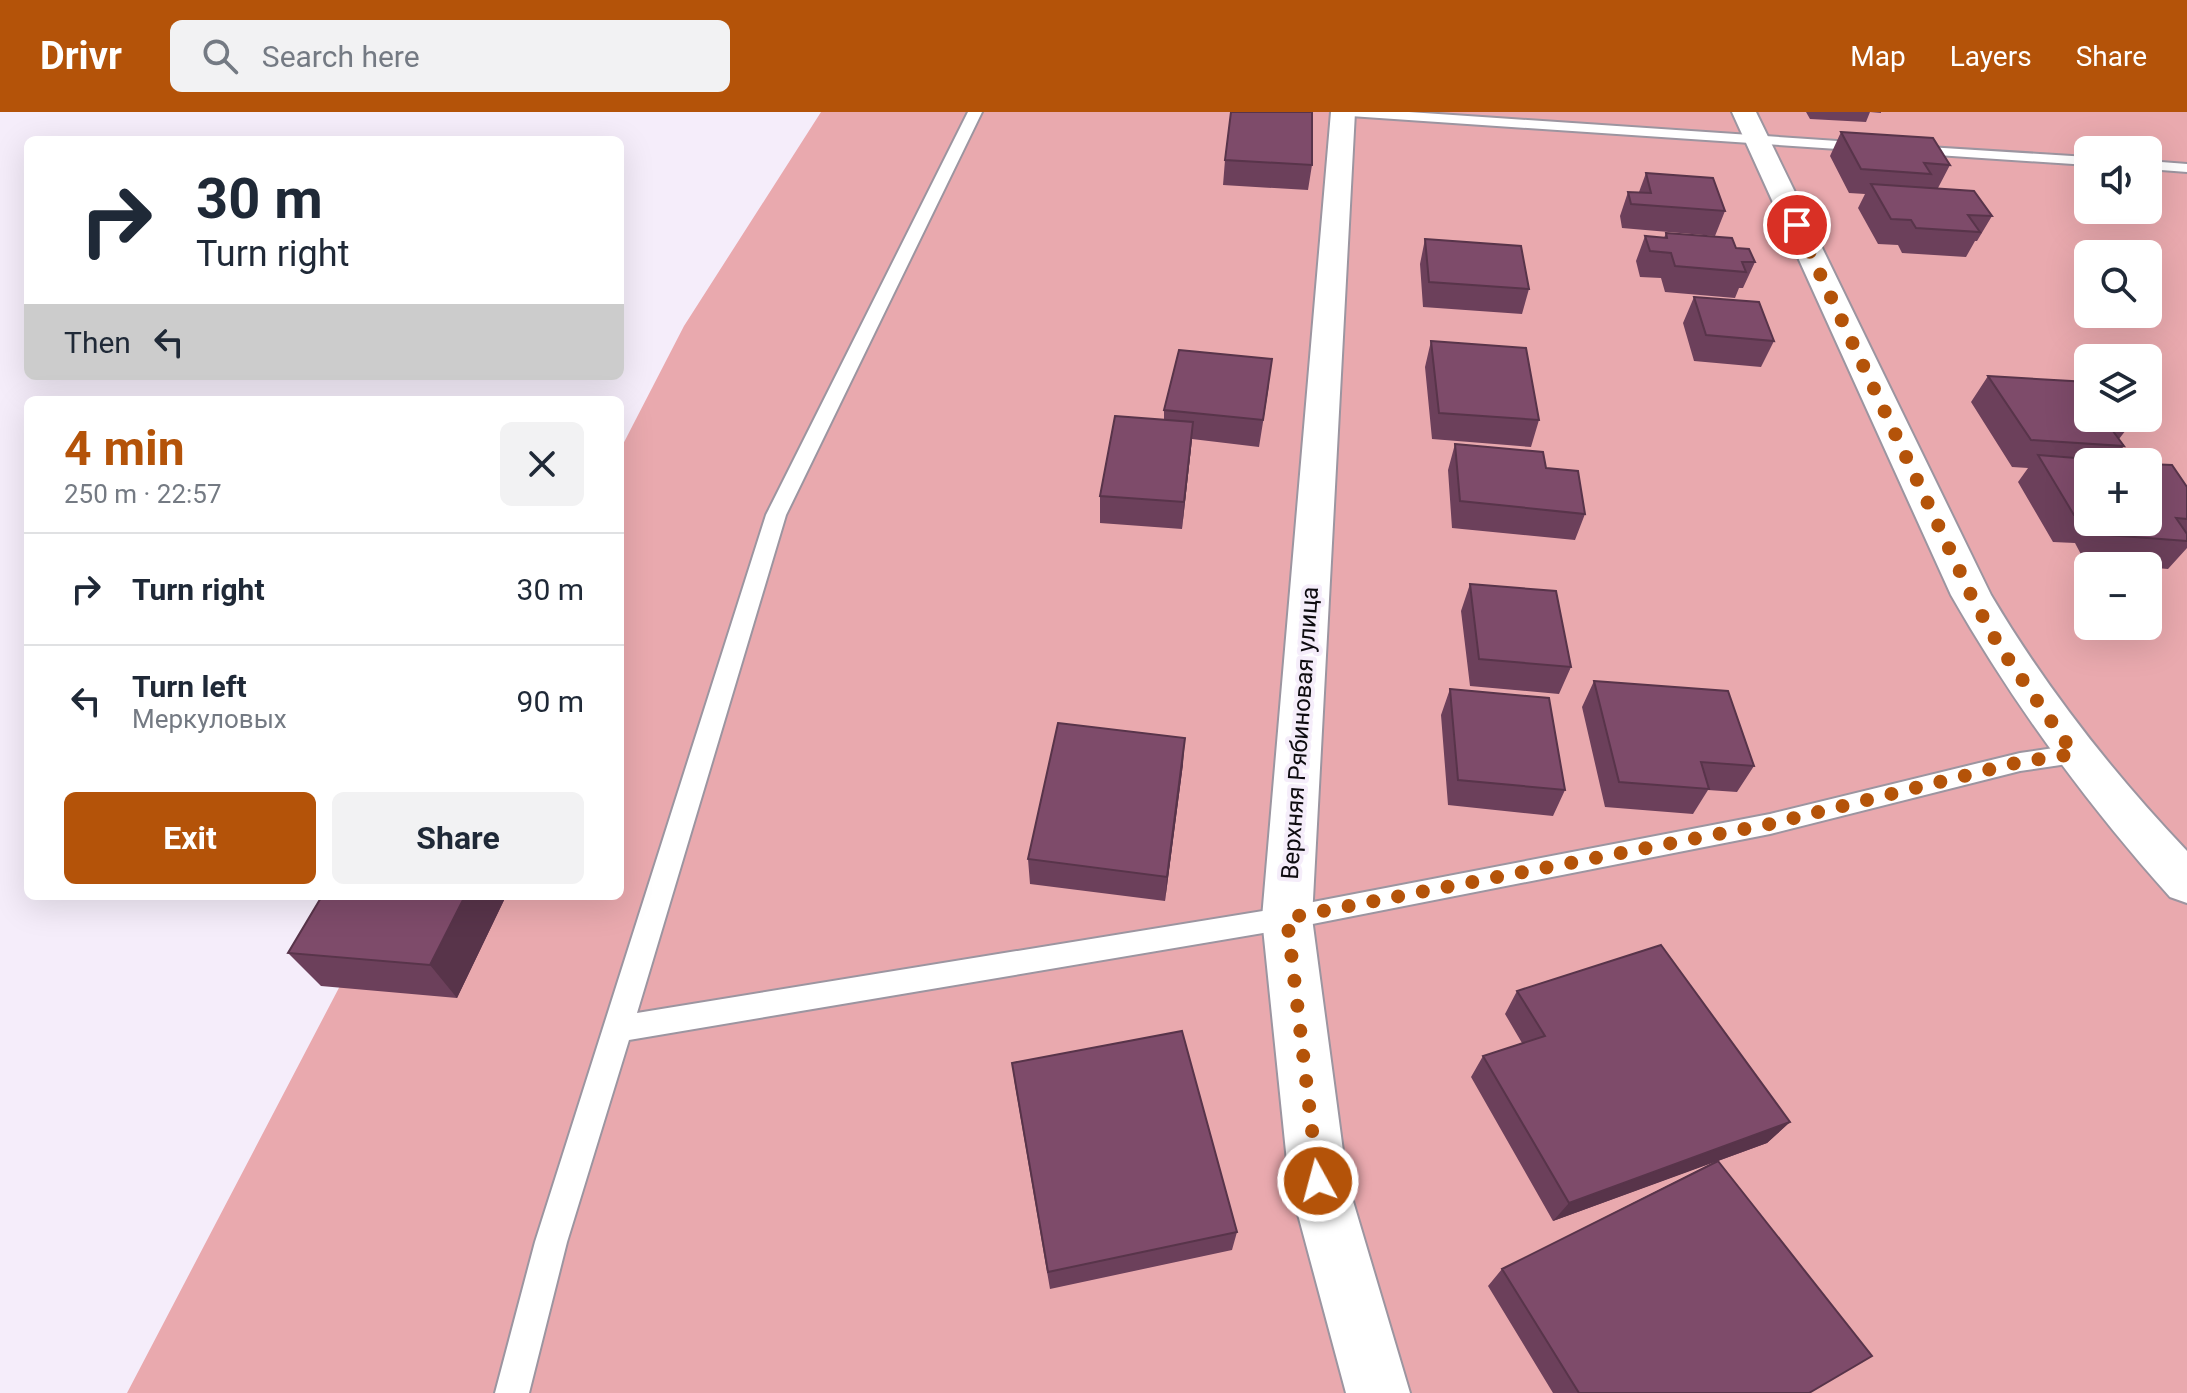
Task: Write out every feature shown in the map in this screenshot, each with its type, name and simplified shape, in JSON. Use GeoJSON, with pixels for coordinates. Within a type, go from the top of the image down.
{"type":"FeatureCollection","features":[{"type":"Feature","properties":{"kind":"street","name":"Верхняя Рябиновая улица"},"geometry":{"type":"LineString","coordinates":[[1343,112],[1287,918],[1318,1181],[1378,1393]]}},
{"type":"Feature","properties":{"kind":"street"},"geometry":{"type":"LineString","coordinates":[[1751,126],[1971,595],[1999,646],[2074,754],[2187,883]]}},
{"type":"Feature","properties":{"kind":"lane"},"geometry":{"type":"LineString","coordinates":[[512,1393],[551,1242],[776,515],[975,112]]}},
{"type":"Feature","properties":{"kind":"lane"},"geometry":{"type":"LineString","coordinates":[[1350,112],[1751,126],[1883,148]]}},
{"type":"Feature","properties":{"kind":"lane"},"geometry":{"type":"LineString","coordinates":[[1899,149],[2074,160]]}},
{"type":"Feature","properties":{"kind":"lane"},"geometry":{"type":"LineString","coordinates":[[2162,166],[2187,168]]}},
{"type":"Feature","properties":{"kind":"lane"},"geometry":{"type":"LineString","coordinates":[[618,1029],[1287,918],[1770,824],[2020,762],[2074,754]]}},
{"type":"Feature","properties":{"kind":"shaded area"},"geometry":{"type":"Polygon","coordinates":[[[821,112],[2187,112],[2187,1393],[127,1393],[385,900],[624,900],[624,442],[684,326],[821,112]]]}},
{"type":"Feature","properties":{"kind":"building"},"geometry":{"type":"Polygon","coordinates":[[[1231,112],[1312,112],[1312,165],[1225,160],[1231,112]]]}},
{"type":"Feature","properties":{"kind":"building"},"geometry":{"type":"Polygon","coordinates":[[[1841,132],[1933,138],[1950,165],[1924,163],[1931,174],[1861,169],[1841,132]]]}},
{"type":"Feature","properties":{"kind":"building"},"geometry":{"type":"Polygon","coordinates":[[[1646,173],[1713,178],[1725,211],[1631,204],[1628,192],[1651,193],[1646,173]]]}},
{"type":"Feature","properties":{"kind":"building"},"geometry":{"type":"Polygon","coordinates":[[[1871,184],[1974,191],[1992,216],[1968,215],[1980,232],[1916,228],[1911,220],[1891,219],[1871,184]]]}},
{"type":"Feature","properties":{"kind":"building"},"geometry":{"type":"Polygon","coordinates":[[[1666,233],[1732,238],[1736,248],[1749,249],[1755,262],[1742,262],[1746,272],[1675,266],[1671,253],[1650,251],[1645,236],[1667,238],[1666,233]]]}},
{"type":"Feature","properties":{"kind":"building"},"geometry":{"type":"Polygon","coordinates":[[[1425,239],[1521,246],[1529,289],[1429,282],[1425,239]]]}},
{"type":"Feature","properties":{"kind":"building"},"geometry":{"type":"Polygon","coordinates":[[[1694,297],[1759,302],[1774,341],[1706,335],[1694,297]]]}},
{"type":"Feature","properties":{"kind":"building"},"geometry":{"type":"Polygon","coordinates":[[[1431,341],[1526,348],[1539,420],[1439,413],[1431,341]]]}},
{"type":"Feature","properties":{"kind":"building"},"geometry":{"type":"Polygon","coordinates":[[[1179,350],[1272,359],[1263,420],[1164,410],[1179,350]]]}},
{"type":"Feature","properties":{"kind":"building"},"geometry":{"type":"Polygon","coordinates":[[[1988,376],[2074,381],[2074,432],[2114,432],[2124,446],[2031,440],[1988,376]]]}},
{"type":"Feature","properties":{"kind":"building"},"geometry":{"type":"Polygon","coordinates":[[[1115,416],[1193,422],[1184,502],[1100,496],[1115,416]]]}},
{"type":"Feature","properties":{"kind":"building"},"geometry":{"type":"Polygon","coordinates":[[[1455,444],[1543,452],[1546,468],[1578,471],[1585,514],[1460,501],[1455,444]]]}},
{"type":"Feature","properties":{"kind":"building"},"geometry":{"type":"Polygon","coordinates":[[[2038,455],[2074,458],[2074,515],[2038,455]]]}},
{"type":"Feature","properties":{"kind":"building"},"geometry":{"type":"Polygon","coordinates":[[[2162,465],[2172,465],[2187,487],[2187,519],[2176,518],[2187,534],[2187,541],[2121,536],[2162,536],[2162,465]]]}},
{"type":"Feature","properties":{"kind":"building"},"geometry":{"type":"Polygon","coordinates":[[[1470,584],[1556,591],[1571,667],[1479,659],[1470,584]]]}},
{"type":"Feature","properties":{"kind":"building"},"geometry":{"type":"Polygon","coordinates":[[[1594,681],[1728,691],[1754,766],[1701,762],[1709,789],[1619,782],[1594,681]]]}},
{"type":"Feature","properties":{"kind":"building"},"geometry":{"type":"Polygon","coordinates":[[[1450,689],[1549,698],[1565,790],[1458,780],[1450,689]]]}},
{"type":"Feature","properties":{"kind":"building"},"geometry":{"type":"Polygon","coordinates":[[[1058,723],[1185,738],[1167,877],[1028,859],[1058,723]]]}},
{"type":"Feature","properties":{"kind":"building"},"geometry":{"type":"Polygon","coordinates":[[[320,900],[463,900],[430,965],[288,953],[320,900]]]}},
{"type":"Feature","properties":{"kind":"building"},"geometry":{"type":"Polygon","coordinates":[[[1661,945],[1790,1122],[1569,1203],[1483,1056],[1545,1036],[1517,991],[1661,945]]]}},
{"type":"Feature","properties":{"kind":"building"},"geometry":{"type":"Polygon","coordinates":[[[1182,1031],[1237,1232],[1048,1272],[1012,1063],[1182,1031]]]}},
{"type":"Feature","properties":{"kind":"building"},"geometry":{"type":"Polygon","coordinates":[[[1718,1161],[1872,1356],[1809,1393],[1579,1393],[1502,1269],[1718,1161]]]}},
{"type":"Feature","properties":{"kind":"route"},"geometry":{"type":"LineString","coordinates":[[1318,1181],[1287,918],[1770,824],[2020,762],[2074,754],[1999,646],[1971,595],[1797,225]]}}]}
